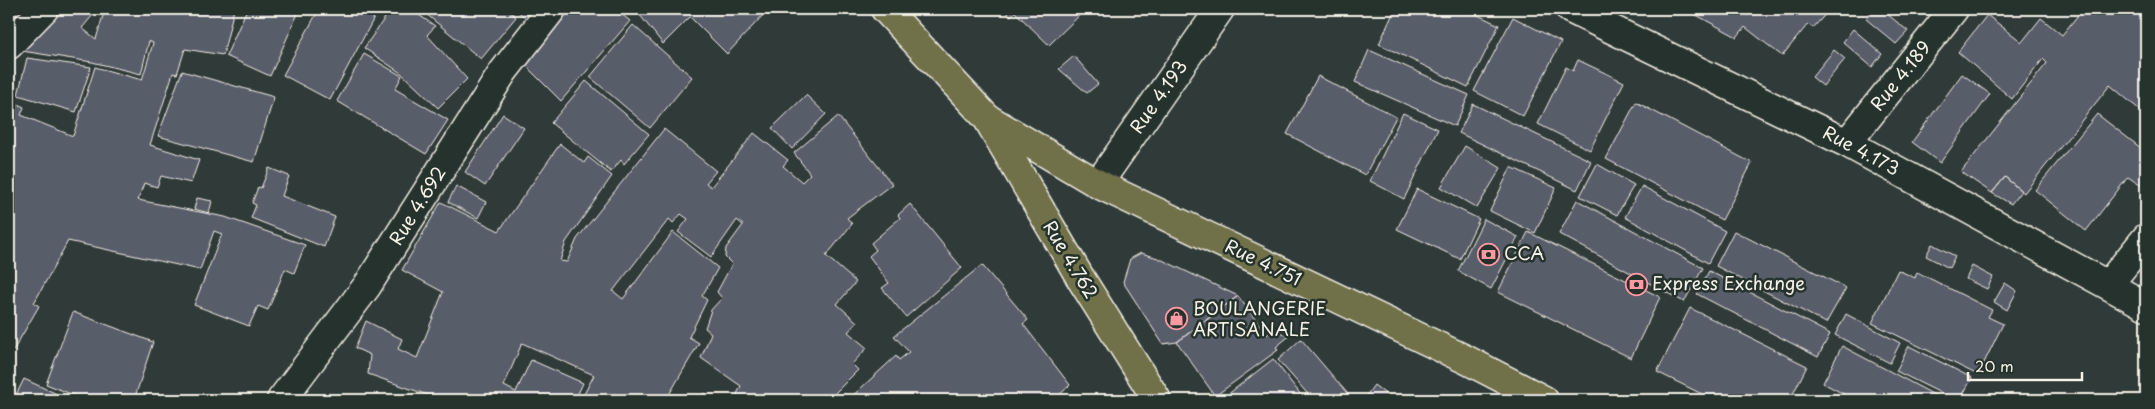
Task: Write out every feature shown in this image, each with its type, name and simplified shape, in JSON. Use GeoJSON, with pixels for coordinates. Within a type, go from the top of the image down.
{"type":"FeatureCollection","features":[{"type":"Feature","properties":{"kind":"main road"},"geometry":{"type":"LineString","coordinates":[[885,9],[987,118]]}},
{"type":"Feature","properties":{"kind":"main road","name":"Rue 4.751"},"geometry":{"type":"LineString","coordinates":[[987,118],[1098,184],[1467,360],[1544,400]]}},
{"type":"Feature","properties":{"kind":"main road","name":"Rue 4.762"},"geometry":{"type":"LineString","coordinates":[[987,118],[1081,279],[1157,400]]}},
{"type":"Feature","properties":{"kind":"street"},"geometry":{"type":"LineString","coordinates":[[9,45],[44,9]]}},
{"type":"Feature","properties":{"kind":"street","name":"Rue 4.692"},"geometry":{"type":"LineString","coordinates":[[281,400],[367,286],[502,72],[552,9]]}},
{"type":"Feature","properties":{"kind":"street","name":"Rue 4.193"},"geometry":{"type":"LineString","coordinates":[[1098,184],[1220,9]]}},
{"type":"Feature","properties":{"kind":"street","name":"Rue 4.173"},"geometry":{"type":"LineString","coordinates":[[1571,9],[1847,143],[2146,306]]}},
{"type":"Feature","properties":{"kind":"street","name":"Rue 4.189"},"geometry":{"type":"LineString","coordinates":[[1847,143],[1954,9]]}},
{"type":"Feature","properties":{"kind":"street"},"geometry":{"type":"LineString","coordinates":[[2108,285],[2146,238]]}},
{"type":"Feature","properties":{"kind":"building"},"geometry":{"type":"Polygon","coordinates":[[[9,9],[35,9],[9,40],[9,9]]]}},
{"type":"Feature","properties":{"kind":"building"},"geometry":{"type":"Polygon","coordinates":[[[57,9],[98,9],[82,28],[96,39],[105,9],[234,9],[223,55],[185,49],[177,74],[173,73],[150,145],[199,160],[191,183],[161,176],[157,187],[144,183],[138,200],[225,217],[305,245],[294,273],[285,269],[268,310],[258,306],[249,326],[194,305],[222,234],[214,231],[200,270],[68,241],[34,303],[39,306],[13,351],[9,349],[9,100],[24,107],[21,115],[73,136],[95,67],[142,80],[153,43],[149,41],[141,74],[92,62],[22,51],[57,9]]]}},
{"type":"Feature","properties":{"kind":"building"},"geometry":{"type":"Polygon","coordinates":[[[247,9],[300,9],[270,76],[226,56],[247,9]]]}},
{"type":"Feature","properties":{"kind":"building"},"geometry":{"type":"Polygon","coordinates":[[[319,9],[358,9],[374,18],[330,100],[283,75],[319,9]]]}},
{"type":"Feature","properties":{"kind":"building"},"geometry":{"type":"Polygon","coordinates":[[[391,9],[410,9],[435,26],[427,35],[467,79],[438,108],[401,73],[364,48],[391,9]]]}},
{"type":"Feature","properties":{"kind":"building"},"geometry":{"type":"Polygon","coordinates":[[[420,9],[507,9],[516,17],[481,59],[420,9]]]}},
{"type":"Feature","properties":{"kind":"building"},"geometry":{"type":"Polygon","coordinates":[[[515,9],[537,9],[528,20],[515,9]]]}},
{"type":"Feature","properties":{"kind":"building"},"geometry":{"type":"Polygon","coordinates":[[[571,9],[615,9],[630,21],[561,101],[523,63],[571,9]]]}},
{"type":"Feature","properties":{"kind":"building"},"geometry":{"type":"Polygon","coordinates":[[[635,9],[759,9],[764,14],[727,54],[690,17],[663,44],[635,9]]]}},
{"type":"Feature","properties":{"kind":"building"},"geometry":{"type":"Polygon","coordinates":[[[1003,9],[1086,9],[1049,45],[1015,12],[1011,16],[1003,9]]]}},
{"type":"Feature","properties":{"kind":"building"},"geometry":{"type":"Polygon","coordinates":[[[1395,9],[1465,9],[1499,25],[1468,87],[1379,44],[1395,9]]]}},
{"type":"Feature","properties":{"kind":"building"},"geometry":{"type":"Polygon","coordinates":[[[1685,9],[1830,9],[1813,28],[1808,24],[1782,56],[1745,27],[1737,37],[1685,9]]]}},
{"type":"Feature","properties":{"kind":"building"},"geometry":{"type":"Polygon","coordinates":[[[1873,9],[1881,9],[1908,31],[1896,44],[1866,19],[1873,9]]]}},
{"type":"Feature","properties":{"kind":"building"},"geometry":{"type":"Polygon","coordinates":[[[2083,9],[2146,9],[2146,115],[2110,85],[2024,193],[2005,177],[1992,193],[1961,172],[2047,63],[2043,59],[2012,99],[1958,52],[1987,15],[2022,42],[2041,18],[2062,35],[2083,9]]]}},
{"type":"Feature","properties":{"kind":"building"},"geometry":{"type":"Polygon","coordinates":[[[1513,17],[1561,42],[1523,116],[1474,91],[1513,17]]]}},
{"type":"Feature","properties":{"kind":"building"},"geometry":{"type":"Polygon","coordinates":[[[633,25],[692,77],[650,128],[590,77],[633,25]]]}},
{"type":"Feature","properties":{"kind":"building"},"geometry":{"type":"Polygon","coordinates":[[[1853,29],[1882,54],[1872,67],[1843,42],[1853,29]]]}},
{"type":"Feature","properties":{"kind":"building"},"geometry":{"type":"Polygon","coordinates":[[[1369,50],[1469,95],[1455,126],[1355,82],[1369,50]]]}},
{"type":"Feature","properties":{"kind":"building"},"geometry":{"type":"Polygon","coordinates":[[[1834,50],[1845,59],[1823,86],[1812,77],[1834,50]]]}},
{"type":"Feature","properties":{"kind":"building"},"geometry":{"type":"Polygon","coordinates":[[[364,54],[402,76],[395,89],[448,120],[426,154],[337,101],[364,54]]]}},
{"type":"Feature","properties":{"kind":"building"},"geometry":{"type":"Polygon","coordinates":[[[1074,56],[1098,84],[1087,93],[1059,69],[1074,56]]]}},
{"type":"Feature","properties":{"kind":"building"},"geometry":{"type":"Polygon","coordinates":[[[27,58],[91,67],[76,112],[18,95],[27,58]]]}},
{"type":"Feature","properties":{"kind":"building"},"geometry":{"type":"Polygon","coordinates":[[[1578,60],[1624,82],[1590,150],[1538,124],[1566,67],[1573,71],[1578,60]]]}},
{"type":"Feature","properties":{"kind":"building"},"geometry":{"type":"Polygon","coordinates":[[[182,71],[274,97],[254,162],[158,136],[182,71]]]}},
{"type":"Feature","properties":{"kind":"building"},"geometry":{"type":"Polygon","coordinates":[[[1962,74],[1990,94],[1940,163],[1912,142],[1962,74]]]}},
{"type":"Feature","properties":{"kind":"building"},"geometry":{"type":"Polygon","coordinates":[[[1318,76],[1396,117],[1365,175],[1287,134],[1318,76]]]}},
{"type":"Feature","properties":{"kind":"building"},"geometry":{"type":"Polygon","coordinates":[[[586,81],[649,134],[624,164],[621,160],[611,172],[551,123],[586,81]]]}},
{"type":"Feature","properties":{"kind":"building"},"geometry":{"type":"Polygon","coordinates":[[[806,95],[826,114],[792,149],[772,128],[806,95]]]}},
{"type":"Feature","properties":{"kind":"building"},"geometry":{"type":"Polygon","coordinates":[[[1636,102],[1752,163],[1722,220],[1606,159],[1636,102]]]}},
{"type":"Feature","properties":{"kind":"building"},"geometry":{"type":"Polygon","coordinates":[[[1473,104],[1591,161],[1577,190],[1459,133],[1473,104]]]}},
{"type":"Feature","properties":{"kind":"building"},"geometry":{"type":"Polygon","coordinates":[[[1403,113],[1438,129],[1404,199],[1370,181],[1403,113]]]}},
{"type":"Feature","properties":{"kind":"building"},"geometry":{"type":"Polygon","coordinates":[[[503,114],[524,128],[485,186],[465,172],[503,114]]]}},
{"type":"Feature","properties":{"kind":"building"},"geometry":{"type":"Polygon","coordinates":[[[2097,114],[2146,152],[2146,177],[2140,185],[2128,177],[2086,231],[2035,190],[2097,114]]]}},
{"type":"Feature","properties":{"kind":"building"},"geometry":{"type":"Polygon","coordinates":[[[838,116],[892,184],[847,218],[852,224],[826,256],[856,282],[837,304],[857,322],[848,332],[867,348],[852,364],[858,370],[828,400],[734,400],[741,386],[701,358],[711,333],[705,328],[711,310],[722,298],[717,292],[732,264],[725,257],[726,248],[743,225],[737,220],[711,257],[678,232],[688,219],[681,214],[673,223],[669,219],[613,291],[623,299],[673,232],[718,268],[702,296],[707,300],[689,337],[699,343],[666,400],[581,400],[594,375],[522,343],[504,386],[516,392],[531,360],[583,383],[575,400],[442,400],[368,374],[370,355],[355,348],[366,321],[402,339],[398,349],[417,358],[443,292],[402,270],[441,202],[499,231],[560,144],[584,163],[588,157],[612,176],[566,242],[560,261],[567,262],[577,239],[664,129],[716,171],[706,183],[711,187],[754,133],[788,160],[783,166],[802,182],[810,174],[794,153],[838,116]]]}},
{"type":"Feature","properties":{"kind":"building"},"geometry":{"type":"Polygon","coordinates":[[[1465,146],[1501,168],[1477,208],[1441,187],[1465,146]]]}},
{"type":"Feature","properties":{"kind":"building"},"geometry":{"type":"Polygon","coordinates":[[[1597,164],[1634,185],[1617,215],[1580,196],[1597,164]]]}},
{"type":"Feature","properties":{"kind":"building"},"geometry":{"type":"Polygon","coordinates":[[[1511,167],[1556,188],[1535,233],[1490,211],[1511,167]]]}},
{"type":"Feature","properties":{"kind":"building"},"geometry":{"type":"Polygon","coordinates":[[[269,168],[289,176],[282,196],[335,217],[324,247],[251,218],[256,205],[252,203],[258,187],[261,188],[269,168]]]}},
{"type":"Feature","properties":{"kind":"building"},"geometry":{"type":"Polygon","coordinates":[[[2005,177],[2021,191],[2011,204],[1992,193],[2005,177]]]}},
{"type":"Feature","properties":{"kind":"building"},"geometry":{"type":"Polygon","coordinates":[[[456,186],[486,202],[478,218],[448,202],[456,186]]]}},
{"type":"Feature","properties":{"kind":"building"},"geometry":{"type":"Polygon","coordinates":[[[1642,186],[1725,231],[1708,263],[1625,217],[1642,186]]]}},
{"type":"Feature","properties":{"kind":"building"},"geometry":{"type":"Polygon","coordinates":[[[1417,189],[1479,219],[1460,259],[1397,229],[1417,189]]]}},
{"type":"Feature","properties":{"kind":"building"},"geometry":{"type":"Polygon","coordinates":[[[197,198],[212,201],[209,213],[194,209],[197,198]]]}},
{"type":"Feature","properties":{"kind":"building"},"geometry":{"type":"Polygon","coordinates":[[[1577,200],[1703,268],[1684,302],[1559,234],[1577,200]]]}},
{"type":"Feature","properties":{"kind":"building"},"geometry":{"type":"Polygon","coordinates":[[[910,204],[962,268],[906,317],[882,288],[889,283],[869,256],[876,250],[871,243],[900,218],[898,215],[910,204]]]}},
{"type":"Feature","properties":{"kind":"building","name":"CCA"},"geometry":{"type":"Polygon","coordinates":[[[1484,219],[1518,237],[1491,289],[1458,271],[1484,219]]]}},
{"type":"Feature","properties":{"kind":"building"},"geometry":{"type":"Polygon","coordinates":[[[1734,231],[1846,288],[1826,323],[1716,266],[1734,231]]]}},
{"type":"Feature","properties":{"kind":"building"},"geometry":{"type":"Polygon","coordinates":[[[1528,232],[1660,297],[1631,358],[1498,292],[1528,232]]]}},
{"type":"Feature","properties":{"kind":"building"},"geometry":{"type":"Polygon","coordinates":[[[1932,244],[1955,256],[1949,268],[1926,256],[1932,244]]]}},
{"type":"Feature","properties":{"kind":"building","name":"BOULANGERIE ARTISANALE"},"geometry":{"type":"Polygon","coordinates":[[[1141,253],[1158,258],[1238,296],[1177,342],[1163,344],[1123,282],[1130,259],[1141,253]]]}},
{"type":"Feature","properties":{"kind":"building"},"geometry":{"type":"Polygon","coordinates":[[[982,265],[1028,320],[1023,324],[1070,385],[1054,400],[848,400],[896,356],[899,360],[909,352],[894,336],[982,265]]]}},
{"type":"Feature","properties":{"kind":"building"},"geometry":{"type":"Polygon","coordinates":[[[1972,266],[1993,277],[1987,289],[1966,279],[1972,266]]]}},
{"type":"Feature","properties":{"kind":"building"},"geometry":{"type":"Polygon","coordinates":[[[1898,270],[1915,278],[1917,272],[1992,310],[1988,317],[2003,324],[1978,375],[1872,323],[1898,270]]]}},
{"type":"Feature","properties":{"kind":"building"},"geometry":{"type":"Polygon","coordinates":[[[1709,271],[1830,334],[1818,357],[1697,294],[1709,271]]]}},
{"type":"Feature","properties":{"kind":"building"},"geometry":{"type":"Polygon","coordinates":[[[2005,283],[2017,291],[2007,310],[1994,302],[2005,283]]]}},
{"type":"Feature","properties":{"kind":"building"},"geometry":{"type":"Polygon","coordinates":[[[1238,296],[1267,335],[1274,328],[1288,337],[1276,347],[1278,350],[1215,396],[1177,342],[1238,296]]]}},
{"type":"Feature","properties":{"kind":"building"},"geometry":{"type":"Polygon","coordinates":[[[1690,308],[1807,366],[1790,400],[1714,400],[1657,372],[1690,308]]]}},
{"type":"Feature","properties":{"kind":"building"},"geometry":{"type":"Polygon","coordinates":[[[73,312],[153,342],[134,400],[86,400],[46,384],[73,312]]]}},
{"type":"Feature","properties":{"kind":"building"},"geometry":{"type":"Polygon","coordinates":[[[1846,314],[1900,343],[1890,363],[1835,335],[1846,314]]]}},
{"type":"Feature","properties":{"kind":"building"},"geometry":{"type":"Polygon","coordinates":[[[1301,339],[1353,400],[1313,400],[1278,360],[1301,339]]]}},
{"type":"Feature","properties":{"kind":"building"},"geometry":{"type":"Polygon","coordinates":[[[1842,346],[1944,400],[1855,400],[1823,383],[1842,346]]]}},
{"type":"Feature","properties":{"kind":"building"},"geometry":{"type":"Polygon","coordinates":[[[1909,346],[1972,378],[1960,400],[1955,400],[1896,371],[1909,346]]]}},
{"type":"Feature","properties":{"kind":"building"},"geometry":{"type":"Polygon","coordinates":[[[1273,359],[1305,400],[1222,399],[1273,359]]]}},
{"type":"Feature","properties":{"kind":"building"},"geometry":{"type":"Polygon","coordinates":[[[24,379],[68,399],[14,399],[24,379]]]}},
{"type":"Feature","properties":{"kind":"building"},"geometry":{"type":"Polygon","coordinates":[[[1374,385],[1392,399],[1363,400],[1374,385]]]}},
{"type":"Feature","properties":{"kind":"building"},"geometry":{"type":"Polygon","coordinates":[[[1803,392],[1821,400],[1799,400],[1803,392]]]}},
{"type":"Feature","properties":{"kind":"building"},"geometry":{"type":"Polygon","coordinates":[[[704,393],[713,400],[698,400],[704,393]]]}},
{"type":"Feature","properties":{"kind":"place","name":"CCA"},"geometry":{"type":"Point","coordinates":[1488,254]}},
{"type":"Feature","properties":{"kind":"place","name":"Express Exchange"},"geometry":{"type":"Point","coordinates":[1636,284]}},
{"type":"Feature","properties":{"kind":"place","name":"BOULANGERIE ARTISANALE"},"geometry":{"type":"Point","coordinates":[1177,319]}}]}
